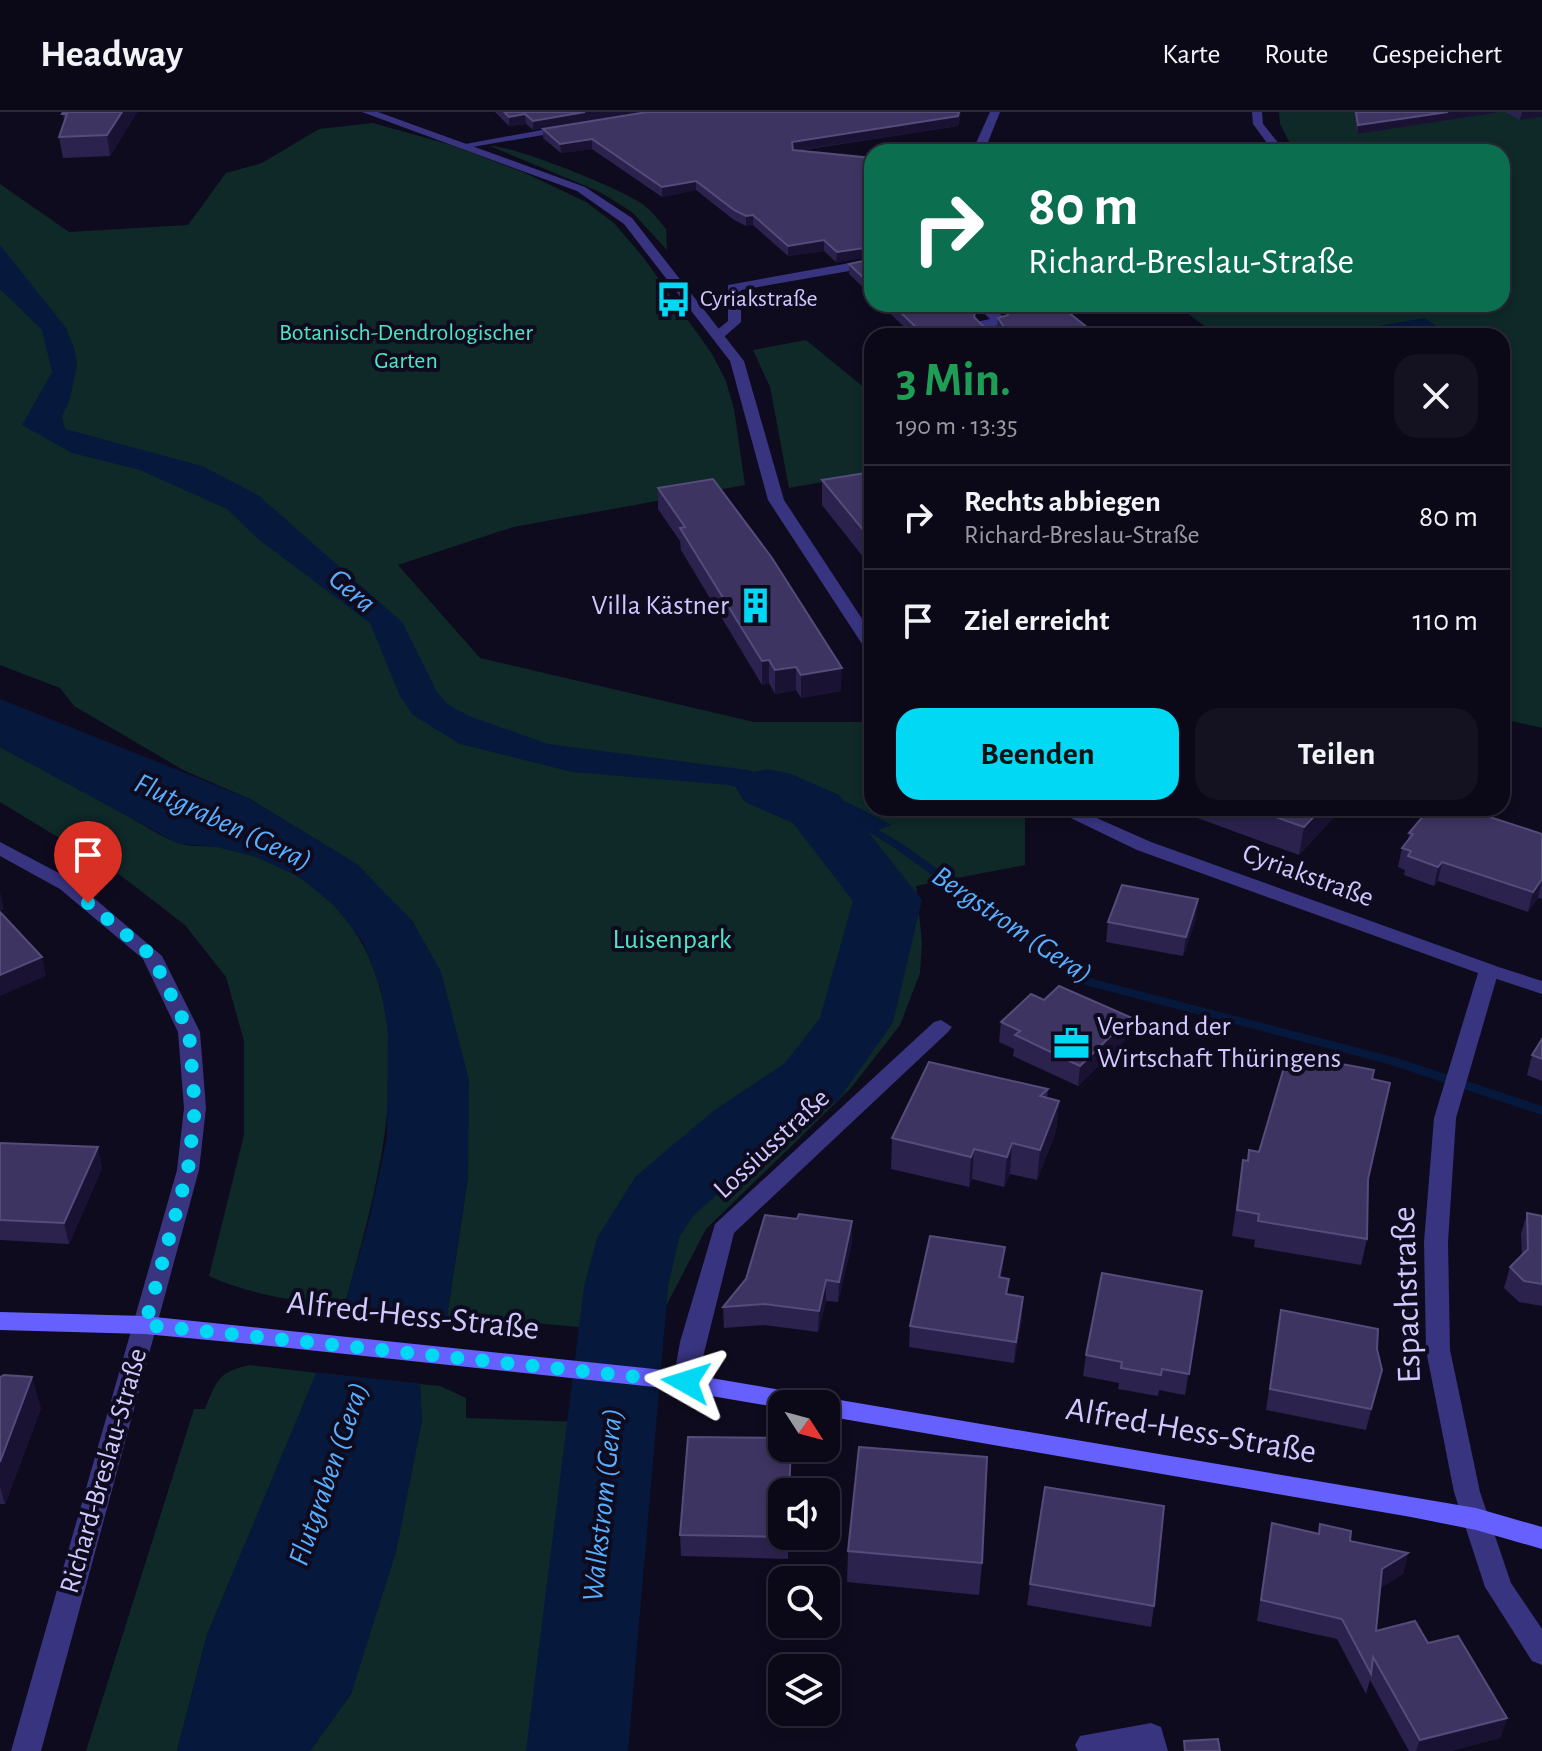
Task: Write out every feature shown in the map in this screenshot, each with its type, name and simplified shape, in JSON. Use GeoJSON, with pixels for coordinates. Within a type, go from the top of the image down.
{"type":"FeatureCollection","features":[{"type":"Feature","properties":{"kind":"main road","name":"Alfred-Hess-Straße"},"geometry":{"type":"LineString","coordinates":[[0,1321],[145,1325],[261,1336],[675,1381],[768,1396]]}},
{"type":"Feature","properties":{"kind":"main road","name":"Alfred-Hess-Straße"},"geometry":{"type":"LineString","coordinates":[[840,1408],[1476,1519],[1542,1538]]}},
{"type":"Feature","properties":{"kind":"street"},"geometry":{"type":"LineString","coordinates":[[367,112],[466,145],[581,189],[628,221],[646,240],[737,361],[776,500],[864,635]]}},
{"type":"Feature","properties":{"kind":"street"},"geometry":{"type":"LineString","coordinates":[[981,144],[995,112]]}},
{"type":"Feature","properties":{"kind":"street"},"geometry":{"type":"LineString","coordinates":[[1257,112],[1258,124],[1273,144]]}},
{"type":"Feature","properties":{"kind":"street"},"geometry":{"type":"LineString","coordinates":[[466,145],[577,126]]}},
{"type":"Feature","properties":{"kind":"street"},"geometry":{"type":"LineString","coordinates":[[719,334],[734,322],[733,288],[864,264]]}},
{"type":"Feature","properties":{"kind":"street"},"geometry":{"type":"LineString","coordinates":[[985,328],[981,325],[1000,321],[989,312]]}},
{"type":"Feature","properties":{"kind":"street","name":"Cyriakstraße"},"geometry":{"type":"LineString","coordinates":[[1077,816],[1157,851],[1542,988]]}},
{"type":"Feature","properties":{"kind":"street","name":"Richard-Breslau-Straße"},"geometry":{"type":"LineString","coordinates":[[0,848],[67,885],[152,956],[189,1032],[195,1108],[188,1170],[26,1751]]}},
{"type":"Feature","properties":{"kind":"street","name":"Espachstraße"},"geometry":{"type":"LineString","coordinates":[[1489,970],[1445,1118],[1436,1242],[1438,1350],[1453,1433],[1476,1519],[1499,1587],[1542,1653]]}},
{"type":"Feature","properties":{"kind":"street","name":"Lossiusstraße"},"geometry":{"type":"LineString","coordinates":[[675,1381],[692,1342],[723,1230],[941,1027]]}},
{"type":"Feature","properties":{"kind":"street"},"geometry":{"type":"LineString","coordinates":[[1090,1745],[1151,1736],[1153,1751]]}},
{"type":"Feature","properties":{"kind":"green space"},"geometry":{"type":"Polygon","coordinates":[[[1279,112],[1542,112],[1542,728],[1510,719],[1510,328],[1207,328],[1186,312],[1510,312],[1510,144],[1290,144],[1280,124],[1279,112]]]}},
{"type":"Feature","properties":{"kind":"green space","name":"Luisenpark"},"geometry":{"type":"Polygon","coordinates":[[[373,123],[451,145],[523,172],[586,202],[614,223],[643,257],[712,354],[726,381],[734,409],[745,485],[513,527],[398,565],[480,658],[754,722],[864,722],[864,816],[1025,818],[1025,865],[916,886],[922,942],[920,973],[900,1025],[851,1088],[706,1229],[652,1333],[447,1316],[468,1177],[413,922],[356,864],[250,799],[185,771],[74,706],[60,688],[0,665],[0,184],[69,232],[188,225],[226,173],[262,163],[319,129],[373,123]]]}},
{"type":"Feature","properties":{"kind":"green space"},"geometry":{"type":"Polygon","coordinates":[[[490,146],[544,161],[634,199],[648,208],[666,229],[667,250],[632,212],[600,192],[490,146]]]}},
{"type":"Feature","properties":{"kind":"green space"},"geometry":{"type":"Polygon","coordinates":[[[806,340],[864,387],[864,474],[789,488],[770,387],[753,350],[806,340]]]}},
{"type":"Feature","properties":{"kind":"green space"},"geometry":{"type":"Polygon","coordinates":[[[0,747],[176,842],[228,849],[279,866],[297,876],[342,915],[371,963],[386,1017],[390,1075],[384,1136],[373,1196],[344,1306],[258,1293],[209,1276],[244,1135],[244,1041],[226,977],[185,925],[120,875],[0,802],[0,747]]]}},
{"type":"Feature","properties":{"kind":"green space"},"geometry":{"type":"Polygon","coordinates":[[[249,1365],[317,1373],[207,1635],[177,1751],[86,1751],[194,1409],[205,1409],[216,1384],[224,1375],[249,1365]]]}},
{"type":"Feature","properties":{"kind":"green space"},"geometry":{"type":"Polygon","coordinates":[[[420,1384],[440,1386],[466,1398],[466,1418],[582,1422],[595,1409],[645,1411],[619,1751],[310,1751],[351,1694],[422,1421],[420,1384]]]}},
{"type":"Feature","properties":{"kind":"water","name":"Gera"},"geometry":{"type":"Polygon","coordinates":[[[0,245],[66,328],[75,351],[77,366],[69,402],[62,416],[65,429],[202,466],[258,495],[402,622],[437,692],[447,704],[469,716],[548,744],[748,770],[849,803],[864,811],[864,816],[874,816],[892,825],[841,843],[802,812],[767,796],[729,785],[572,772],[460,744],[413,715],[400,696],[370,623],[258,539],[227,509],[140,470],[72,453],[22,425],[52,372],[42,330],[0,289],[0,245]]]}},
{"type":"Feature","properties":{"kind":"water"},"geometry":{"type":"Polygon","coordinates":[[[1424,318],[1440,328],[1367,328],[1424,318]]]}},
{"type":"Feature","properties":{"kind":"water","name":"Flutgraben (Gera)"},"geometry":{"type":"Polygon","coordinates":[[[0,699],[250,799],[357,864],[413,922],[441,972],[469,1080],[468,1177],[447,1316],[420,1384],[422,1421],[396,1552],[351,1694],[310,1751],[177,1751],[207,1635],[344,1306],[368,1224],[387,1138],[388,1032],[381,989],[363,942],[336,907],[298,876],[256,857],[217,847],[179,844],[0,747],[0,699]]]}},
{"type":"Feature","properties":{"kind":"pier"},"geometry":{"type":"Polygon","coordinates":[[[340,1305],[451,1317],[424,1384],[313,1372],[340,1305]]]}},
{"type":"Feature","properties":{"kind":"building"},"geometry":{"type":"Polygon","coordinates":[[[63,112],[122,112],[107,135],[59,137],[67,114],[63,112]]]}},
{"type":"Feature","properties":{"kind":"building"},"geometry":{"type":"Polygon","coordinates":[[[504,112],[585,112],[533,121],[525,114],[509,117],[504,112]]]}},
{"type":"Feature","properties":{"kind":"building"},"geometry":{"type":"Polygon","coordinates":[[[647,112],[959,112],[958,116],[792,142],[793,150],[864,157],[864,248],[837,252],[824,240],[788,246],[753,215],[746,216],[734,210],[696,181],[662,187],[592,139],[560,144],[543,129],[647,112]]]}},
{"type":"Feature","properties":{"kind":"building"},"geometry":{"type":"Polygon","coordinates":[[[1356,112],[1448,112],[1358,125],[1356,112]]]}},
{"type":"Feature","properties":{"kind":"building"},"geometry":{"type":"Polygon","coordinates":[[[864,261],[864,278],[849,264],[864,261]]]}},
{"type":"Feature","properties":{"kind":"building"},"geometry":{"type":"Polygon","coordinates":[[[900,312],[975,312],[974,317],[985,328],[917,328],[900,312]]]}},
{"type":"Feature","properties":{"kind":"building"},"geometry":{"type":"Polygon","coordinates":[[[1008,312],[1068,312],[1088,328],[985,328],[1004,327],[998,318],[1008,315],[1008,312]]]}},
{"type":"Feature","properties":{"kind":"building"},"geometry":{"type":"Polygon","coordinates":[[[864,473],[864,531],[822,480],[864,473]]]}},
{"type":"Feature","properties":{"kind":"building"},"geometry":{"type":"Polygon","coordinates":[[[713,479],[772,558],[842,668],[801,675],[796,667],[775,670],[769,660],[762,661],[680,528],[685,527],[658,488],[713,479]]]}},
{"type":"Feature","properties":{"kind":"building"},"geometry":{"type":"Polygon","coordinates":[[[1273,816],[1314,816],[1304,827],[1273,816]]]}},
{"type":"Feature","properties":{"kind":"building"},"geometry":{"type":"Polygon","coordinates":[[[1423,816],[1487,816],[1542,834],[1542,879],[1533,892],[1442,862],[1438,867],[1408,856],[1411,851],[1402,848],[1413,834],[1409,833],[1423,816]]]}},
{"type":"Feature","properties":{"kind":"building"},"geometry":{"type":"Polygon","coordinates":[[[1122,885],[1198,899],[1186,937],[1108,922],[1122,885]]]}},
{"type":"Feature","properties":{"kind":"building"},"geometry":{"type":"Polygon","coordinates":[[[0,912],[42,957],[0,975],[0,912]]]}},
{"type":"Feature","properties":{"kind":"building"},"geometry":{"type":"Polygon","coordinates":[[[1059,986],[1130,1017],[1080,1066],[1015,1035],[1020,1031],[1001,1022],[1031,994],[1044,1000],[1059,986]]]}},
{"type":"Feature","properties":{"kind":"building"},"geometry":{"type":"Polygon","coordinates":[[[1542,1039],[1542,1059],[1532,1055],[1542,1039]]]}},
{"type":"Feature","properties":{"kind":"building"},"geometry":{"type":"Polygon","coordinates":[[[1288,1054],[1374,1070],[1372,1079],[1390,1083],[1368,1179],[1367,1239],[1258,1221],[1259,1214],[1237,1210],[1243,1160],[1248,1161],[1249,1150],[1259,1152],[1288,1054]]]}},
{"type":"Feature","properties":{"kind":"building"},"geometry":{"type":"Polygon","coordinates":[[[929,1062],[1048,1089],[1040,1096],[1059,1101],[1040,1150],[1012,1143],[1007,1157],[974,1149],[971,1157],[892,1138],[929,1062]]]}},
{"type":"Feature","properties":{"kind":"building"},"geometry":{"type":"Polygon","coordinates":[[[0,1143],[98,1147],[64,1223],[0,1220],[0,1143]]]}},
{"type":"Feature","properties":{"kind":"building"},"geometry":{"type":"Polygon","coordinates":[[[1527,1213],[1542,1216],[1542,1284],[1524,1281],[1510,1267],[1528,1249],[1527,1213]]]}},
{"type":"Feature","properties":{"kind":"building"},"geometry":{"type":"Polygon","coordinates":[[[799,1214],[852,1221],[839,1282],[826,1280],[819,1311],[764,1304],[723,1307],[746,1279],[765,1215],[797,1219],[799,1214]]]}},
{"type":"Feature","properties":{"kind":"building"},"geometry":{"type":"Polygon","coordinates":[[[930,1236],[1005,1247],[999,1277],[1009,1279],[1006,1294],[1023,1297],[1016,1342],[910,1326],[930,1236]]]}},
{"type":"Feature","properties":{"kind":"building"},"geometry":{"type":"Polygon","coordinates":[[[1102,1273],[1202,1291],[1189,1374],[1162,1369],[1161,1375],[1121,1368],[1122,1362],[1086,1355],[1102,1273]]]}},
{"type":"Feature","properties":{"kind":"building"},"geometry":{"type":"Polygon","coordinates":[[[1281,1310],[1378,1329],[1377,1349],[1382,1370],[1371,1409],[1270,1389],[1281,1310]]]}},
{"type":"Feature","properties":{"kind":"building"},"geometry":{"type":"Polygon","coordinates":[[[0,1377],[32,1377],[0,1462],[0,1377]]]}},
{"type":"Feature","properties":{"kind":"building"},"geometry":{"type":"Polygon","coordinates":[[[688,1437],[768,1438],[768,1462],[790,1462],[790,1478],[768,1478],[768,1537],[680,1535],[688,1437]]]}},
{"type":"Feature","properties":{"kind":"building"},"geometry":{"type":"Polygon","coordinates":[[[859,1447],[987,1457],[982,1563],[848,1551],[859,1447]]]}},
{"type":"Feature","properties":{"kind":"building"},"geometry":{"type":"Polygon","coordinates":[[[1045,1487],[1164,1506],[1154,1606],[1030,1584],[1045,1487]]]}},
{"type":"Feature","properties":{"kind":"building"},"geometry":{"type":"Polygon","coordinates":[[[1272,1523],[1319,1534],[1320,1524],[1351,1531],[1350,1541],[1408,1553],[1382,1569],[1376,1631],[1415,1621],[1428,1643],[1458,1636],[1507,1718],[1420,1740],[1373,1657],[1371,1674],[1342,1619],[1261,1600],[1272,1523]]]}},
{"type":"Feature","properties":{"kind":"building"},"geometry":{"type":"Polygon","coordinates":[[[1218,1739],[1220,1751],[1185,1751],[1184,1741],[1218,1739]]]}},
{"type":"Feature","properties":{"kind":"waterway","name":"Walkstrom (Gera)"},"geometry":{"type":"LineString","coordinates":[[577,1751],[626,1287],[638,1238],[664,1196],[740,1130],[812,1081],[856,1022],[888,900],[816,809],[768,788]]}},
{"type":"Feature","properties":{"kind":"waterway","name":"Bergstrom (Gera)"},"geometry":{"type":"LineString","coordinates":[[861,823],[897,845],[1089,982],[1392,1061],[1542,1111]]}},
{"type":"Feature","properties":{"kind":"place","name":"Cyriakstraße"},"geometry":{"type":"Point","coordinates":[674,299]}},
{"type":"Feature","properties":{"kind":"place","name":"Villa Kästner"},"geometry":{"type":"Point","coordinates":[755,606]}},
{"type":"Feature","properties":{"kind":"place","name":"Verband der Wirtschaft Thüringens"},"geometry":{"type":"Point","coordinates":[1071,1043]}},
{"type":"Feature","properties":{"kind":"route"},"geometry":{"type":"LineString","coordinates":[[88,903],[152,956],[189,1032],[195,1108],[192,1145],[188,1170],[145,1325],[686,1382]]}},
{"type":"Feature","properties":{"kind":"park label","name":"Botanisch-Dendrologischer Garten"},"geometry":{"type":"Point","coordinates":[406,347]}}]}
